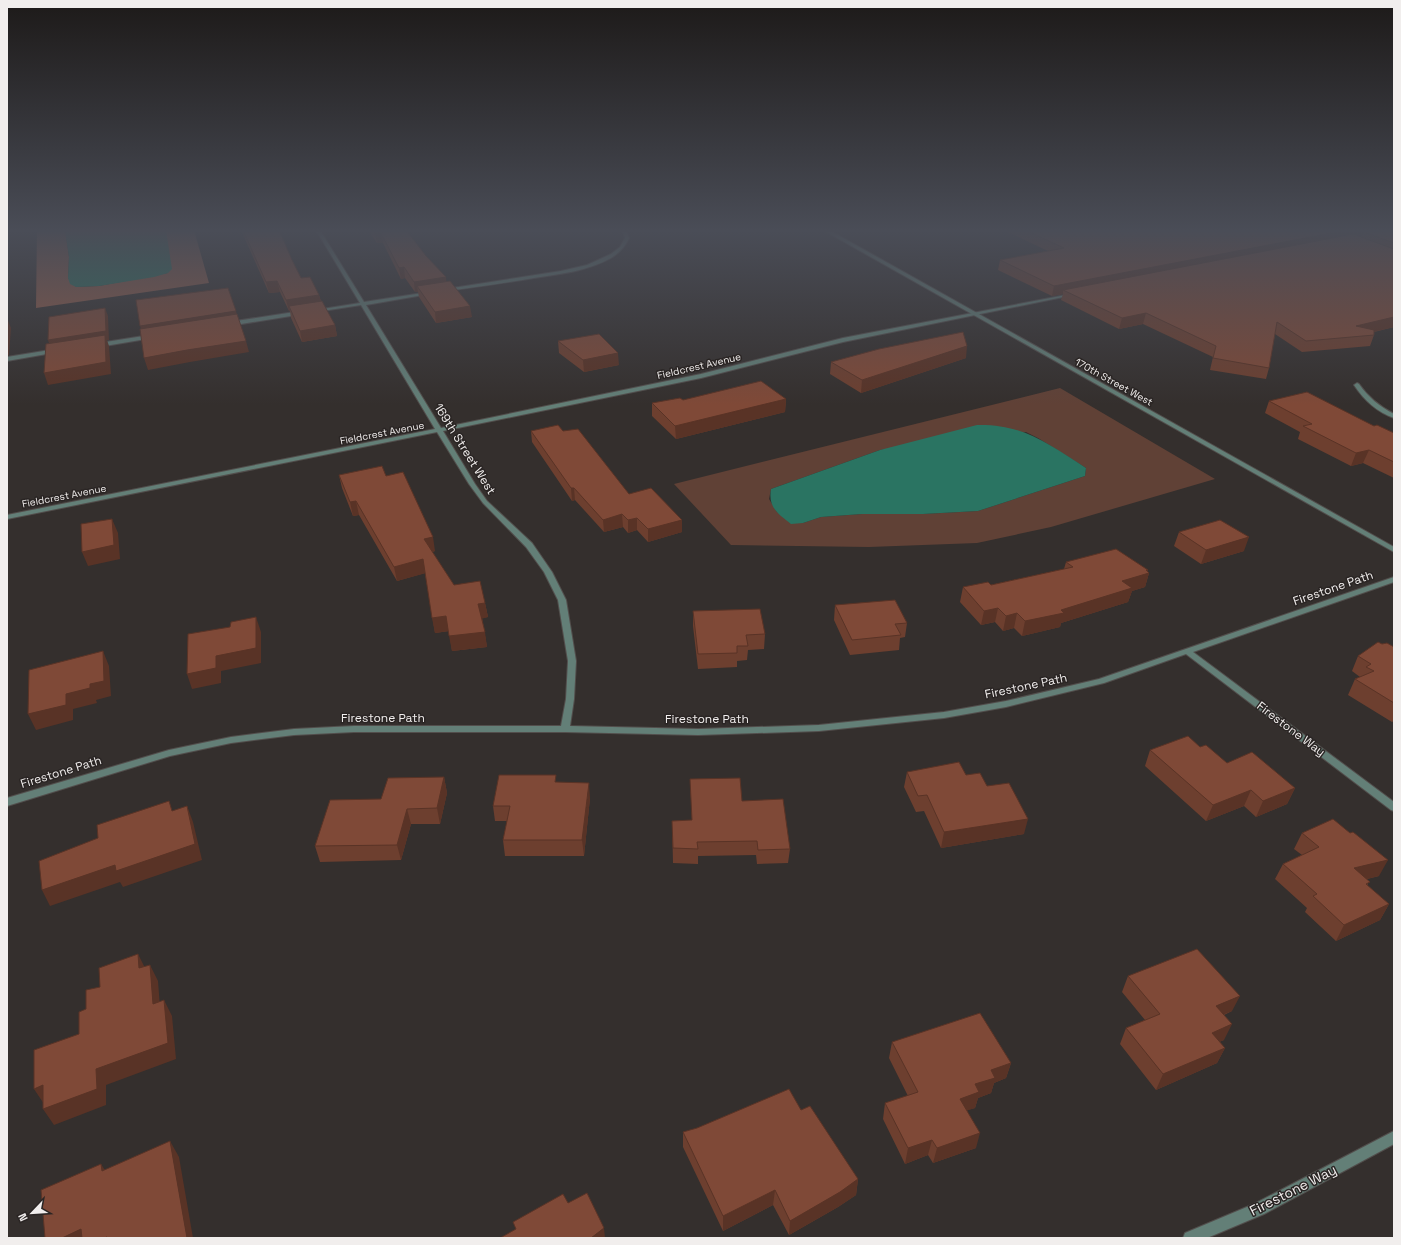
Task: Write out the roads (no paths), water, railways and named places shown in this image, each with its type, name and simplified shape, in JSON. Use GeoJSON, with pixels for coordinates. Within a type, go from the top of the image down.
{"type":"FeatureCollection","features":[{"type":"Feature","properties":{"kind":"street","name":"169th Street West"},"geometry":{"type":"LineString","coordinates":[[353,288],[472,484],[485,502],[529,545],[548,572],[562,600],[572,661],[570,699],[565,729]]}},
{"type":"Feature","properties":{"kind":"street"},"geometry":{"type":"LineString","coordinates":[[439,292],[464,288]]}},
{"type":"Feature","properties":{"kind":"street","name":"170th Street West"},"geometry":{"type":"LineString","coordinates":[[928,288],[1394,550]]}},
{"type":"Feature","properties":{"kind":"street"},"geometry":{"type":"LineString","coordinates":[[224,325],[432,293]]}},
{"type":"Feature","properties":{"kind":"street","name":"Fieldcrest Avenue"},"geometry":{"type":"LineString","coordinates":[[7,517],[701,376],[843,340],[1076,294]]}},
{"type":"Feature","properties":{"kind":"street"},"geometry":{"type":"LineString","coordinates":[[92,346],[154,336]]}},
{"type":"Feature","properties":{"kind":"street"},"geometry":{"type":"LineString","coordinates":[[7,359],[61,351]]}},
{"type":"Feature","properties":{"kind":"street"},"geometry":{"type":"LineString","coordinates":[[1357,385],[1365,398],[1384,412],[1394,416]]}},
{"type":"Feature","properties":{"kind":"street","name":"Firestone Path"},"geometry":{"type":"LineString","coordinates":[[7,802],[169,752],[231,740],[294,732],[354,729],[565,729],[698,732],[804,729],[944,715],[1057,692],[1100,681],[1394,580]]}},
{"type":"Feature","properties":{"kind":"street","name":"Firestone Way"},"geometry":{"type":"LineString","coordinates":[[1188,652],[1394,807]]}},
{"type":"Feature","properties":{"kind":"street","name":"Firestone Way"},"geometry":{"type":"LineString","coordinates":[[1190,1238],[1259,1209],[1394,1137]]}}]}
